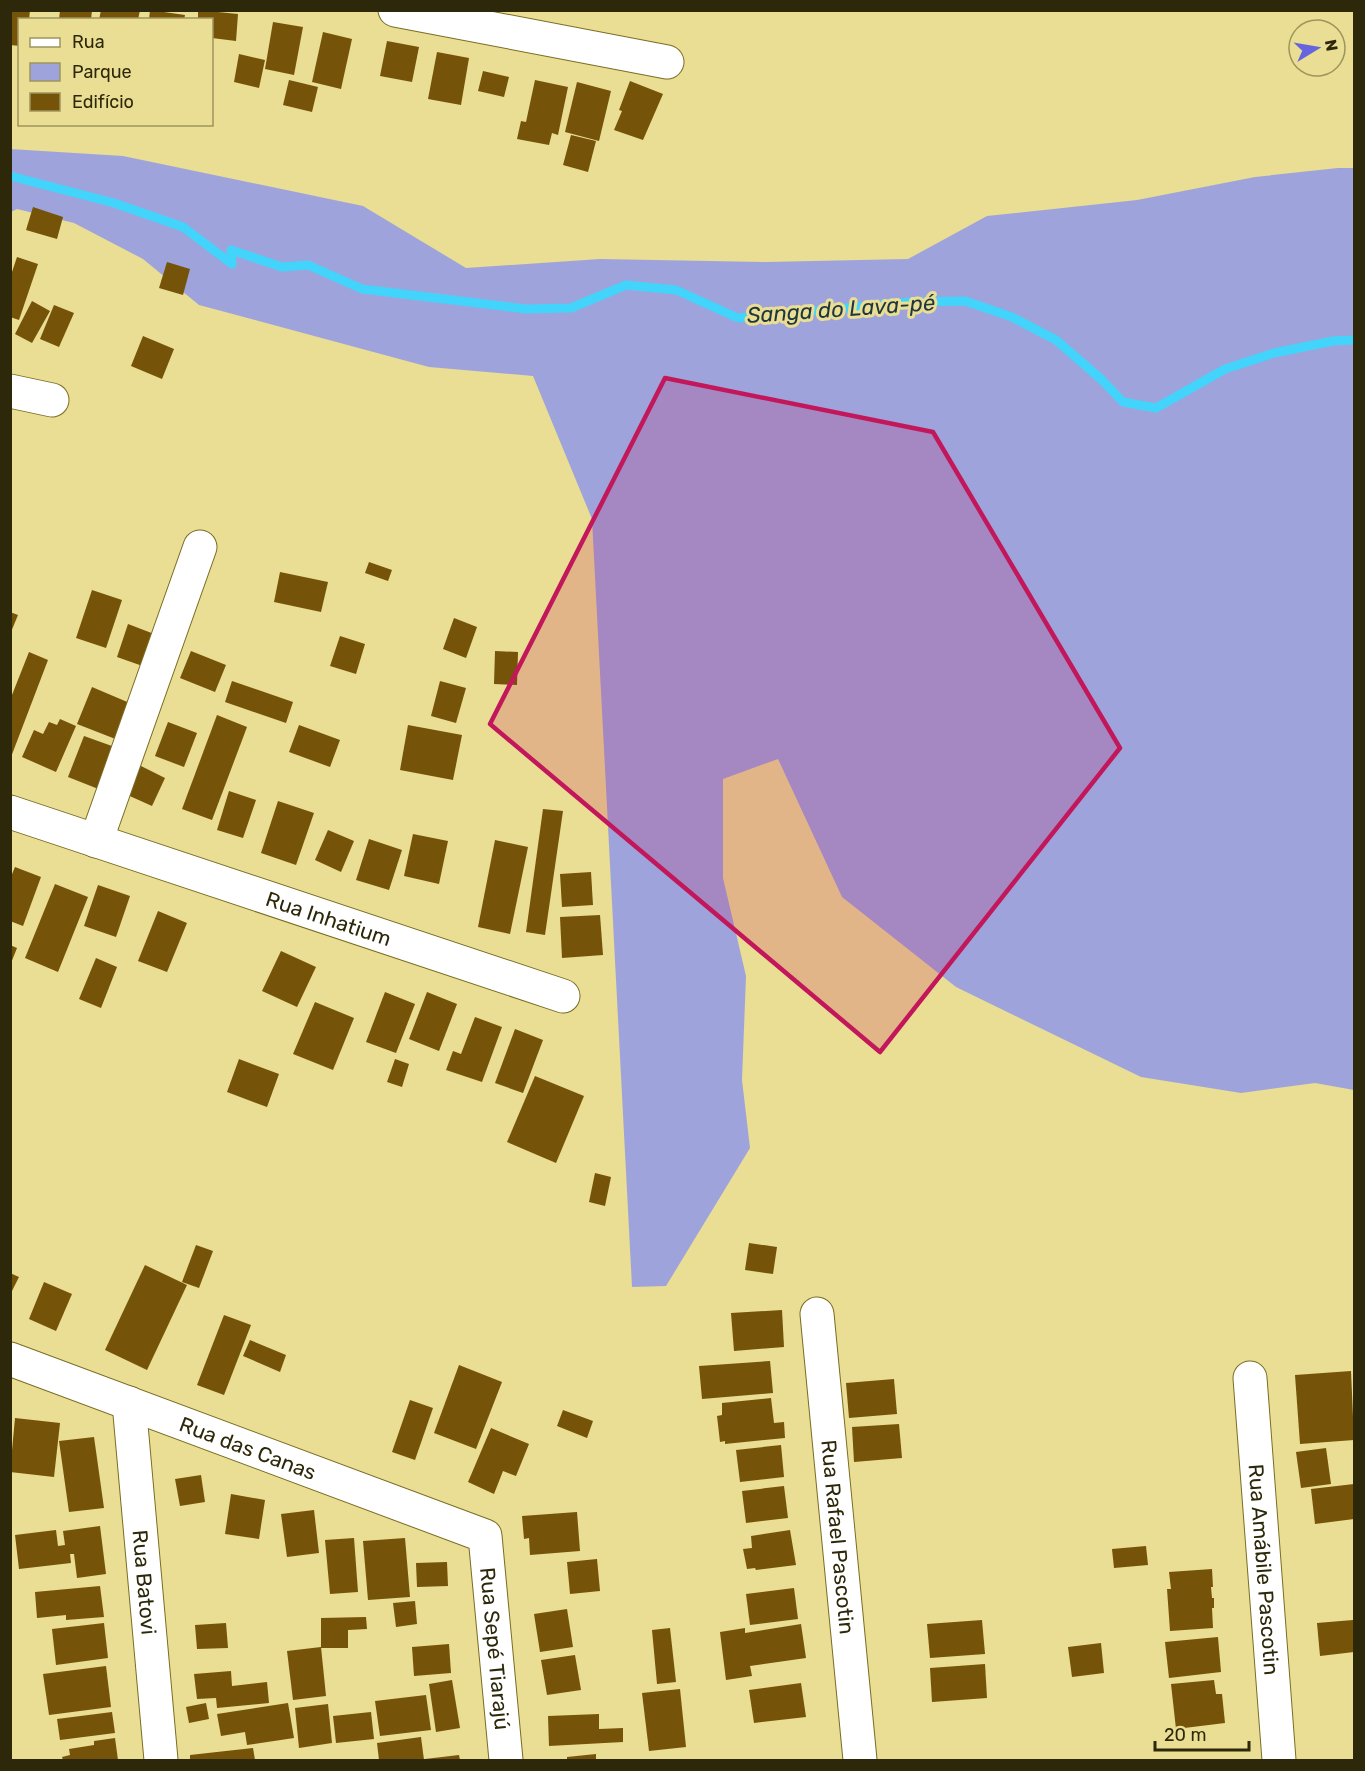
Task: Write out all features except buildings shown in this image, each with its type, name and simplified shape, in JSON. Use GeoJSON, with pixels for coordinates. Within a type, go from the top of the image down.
{"type":"FeatureCollection","features":[{"type":"Feature","properties":{"kind":"street"},"geometry":{"type":"LineString","coordinates":[[395,10],[667,62]]}},
{"type":"Feature","properties":{"kind":"street"},"geometry":{"type":"LineString","coordinates":[[10,391],[52,400]]}},
{"type":"Feature","properties":{"kind":"street"},"geometry":{"type":"LineString","coordinates":[[96,841],[200,547]]}},
{"type":"Feature","properties":{"kind":"street","name":"Rua Inhatium"},"geometry":{"type":"LineString","coordinates":[[10,812],[562,996]]}},
{"type":"Feature","properties":{"kind":"street","name":"Rua Rafael Pascotin"},"geometry":{"type":"LineString","coordinates":[[817,1314],[860,1761]]}},
{"type":"Feature","properties":{"kind":"street","name":"Rua das Canas"},"geometry":{"type":"LineString","coordinates":[[10,1359],[484,1536]]}},
{"type":"Feature","properties":{"kind":"street","name":"Rua Amábile Pascotin"},"geometry":{"type":"LineString","coordinates":[[1250,1378],[1279,1761]]}},
{"type":"Feature","properties":{"kind":"street","name":"Rua Batovi"},"geometry":{"type":"LineString","coordinates":[[129,1403],[160,1761]]}},
{"type":"Feature","properties":{"kind":"street","name":"Rua Sepé Tiarajú"},"geometry":{"type":"LineString","coordinates":[[484,1536],[506,1761]]}},
{"type":"Feature","properties":{"kind":"highlighted area"},"geometry":{"type":"Polygon","coordinates":[[[665,378],[933,432],[1120,748],[880,1052],[490,724],[665,378]]]}},
{"type":"Feature","properties":{"kind":"green space"},"geometry":{"type":"Polygon","coordinates":[[[10,149],[123,156],[363,206],[466,268],[600,259],[766,262],[908,259],[987,216],[1137,200],[1255,177],[1354,168],[1354,1090],[1315,1083],[1241,1093],[1141,1077],[956,987],[842,897],[778,759],[723,779],[723,878],[746,976],[742,1080],[750,1148],[666,1286],[632,1287],[592,519],[533,376],[429,367],[199,305],[143,259],[74,223],[17,209],[11,212],[10,149]]]}},
{"type":"Feature","properties":{"kind":"waterway","name":"Sanga do Lava-pé"},"geometry":{"type":"LineString","coordinates":[[10,176],[114,203],[183,227],[232,264],[231,250],[282,267],[308,265],[362,289],[526,309],[571,308],[626,285],[676,290],[738,318],[911,302],[965,301],[1012,317],[1056,340],[1101,379],[1123,402],[1156,408],[1225,369],[1274,353],[1333,341],[1354,340]]}}]}
